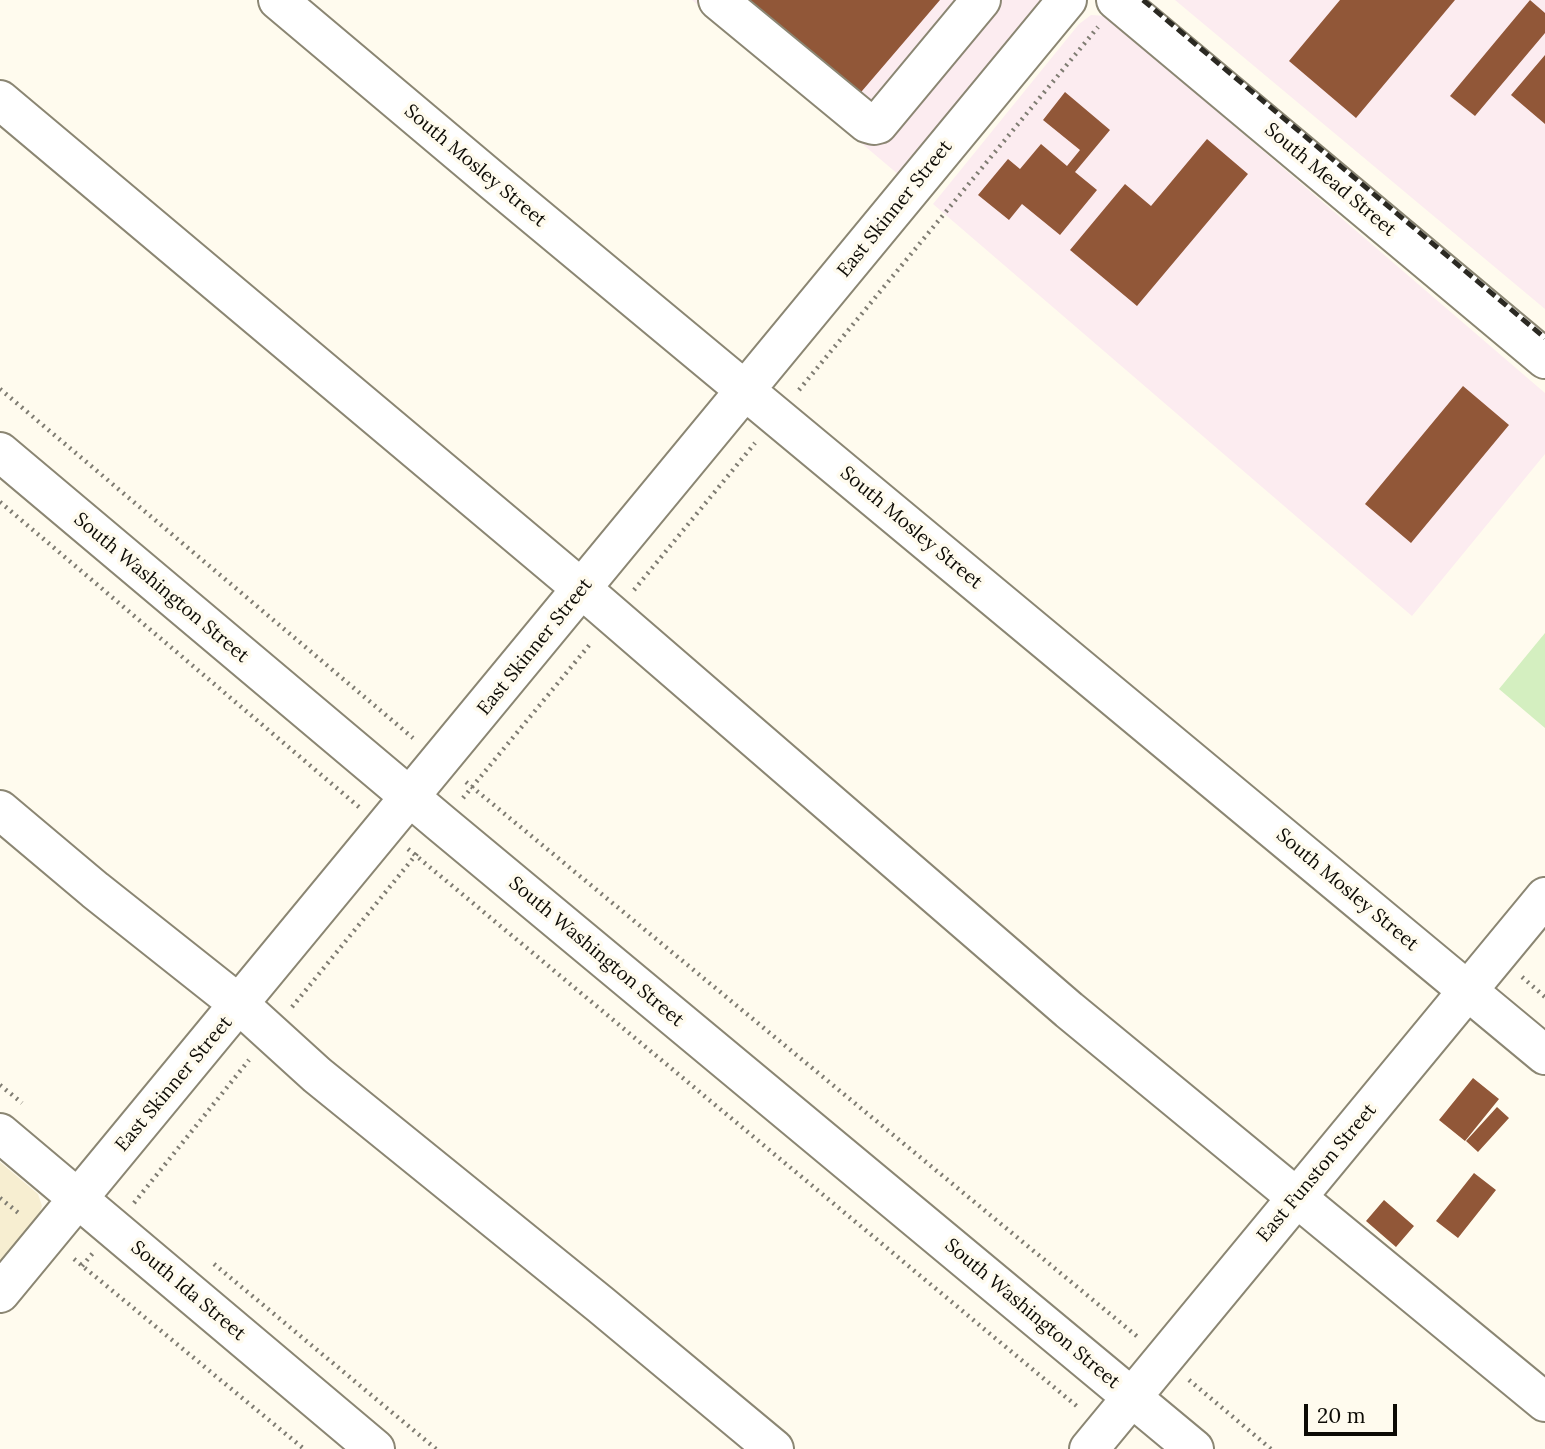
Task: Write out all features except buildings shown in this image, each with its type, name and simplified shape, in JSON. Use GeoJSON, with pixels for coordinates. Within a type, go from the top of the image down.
{"type":"FeatureCollection","features":[{"type":"Feature","properties":{"kind":"street","name":"South Mosley Street"},"geometry":{"type":"LineString","coordinates":[[278,0],[1545,1055]]}},
{"type":"Feature","properties":{"kind":"street"},"geometry":{"type":"LineString","coordinates":[[718,0],[867,123],[874,125],[878,124],[981,0]]}},
{"type":"Feature","properties":{"kind":"street","name":"South Mead Street"},"geometry":{"type":"LineString","coordinates":[[1116,0],[1545,359]]}},
{"type":"Feature","properties":{"kind":"street","name":"East Skinner Street"},"geometry":{"type":"LineString","coordinates":[[0,1293],[746,391],[1056,4]]}},
{"type":"Feature","properties":{"kind":"street"},"geometry":{"type":"LineString","coordinates":[[0,100],[582,589],[1069,1010],[1545,1402]]}},
{"type":"Feature","properties":{"kind":"street","name":"South Washington Street"},"geometry":{"type":"LineString","coordinates":[[0,452],[411,798],[1194,1449]]}},
{"type":"Feature","properties":{"kind":"street"},"geometry":{"type":"LineString","coordinates":[[0,810],[95,890],[240,1005],[317,1075],[774,1449]]}},
{"type":"Feature","properties":{"kind":"street","name":"East Funston Street"},"geometry":{"type":"LineString","coordinates":[[1097,1439],[1545,897]]}},
{"type":"Feature","properties":{"kind":"street","name":"South Ida Street"},"geometry":{"type":"LineString","coordinates":[[0,1133],[375,1449]]}},
{"type":"Feature","properties":{"kind":"path"},"geometry":{"type":"LineString","coordinates":[[0,389],[441,761],[1271,1449]]}},
{"type":"Feature","properties":{"kind":"path"},"geometry":{"type":"LineString","coordinates":[[0,502],[1097,1439]]}},
{"type":"Feature","properties":{"kind":"path"},"geometry":{"type":"LineString","coordinates":[[1518,974],[1545,997]]}},
{"type":"Feature","properties":{"kind":"path"},"geometry":{"type":"LineString","coordinates":[[0,1085],[29,1109]]}},
{"type":"Feature","properties":{"kind":"path"},"geometry":{"type":"LineString","coordinates":[[102,1170],[147,1208]]}},
{"type":"Feature","properties":{"kind":"path"},"geometry":{"type":"LineString","coordinates":[[0,1198],[304,1449]]}},
{"type":"Feature","properties":{"kind":"path"},"geometry":{"type":"LineString","coordinates":[[211,1262],[436,1449]]}},
{"type":"Feature","properties":{"kind":"shaded area"},"geometry":{"type":"Polygon","coordinates":[[[692,0],[1045,0],[899,175],[692,0]]]}},
{"type":"Feature","properties":{"kind":"shaded area"},"geometry":{"type":"Polygon","coordinates":[[[1175,0],[1545,0],[1545,309],[1175,0]]]}},
{"type":"Feature","properties":{"kind":"shaded area"},"geometry":{"type":"Polygon","coordinates":[[[1091,15],[1106,16],[1545,393],[1545,454],[1412,616],[933,204],[1079,24],[1091,15]]]}},
{"type":"Feature","properties":{"kind":"shaded area"},"geometry":{"type":"Polygon","coordinates":[[[0,1162],[38,1194],[42,1206],[37,1220],[0,1264],[0,1162]]]}},
{"type":"Feature","properties":{"kind":"green space"},"geometry":{"type":"Polygon","coordinates":[[[1545,633],[1545,728],[1499,689],[1545,633]]]}},
{"type":"Feature","properties":{"kind":"railway"},"geometry":{"type":"LineString","coordinates":[[1143,0],[1545,338]]}}]}
